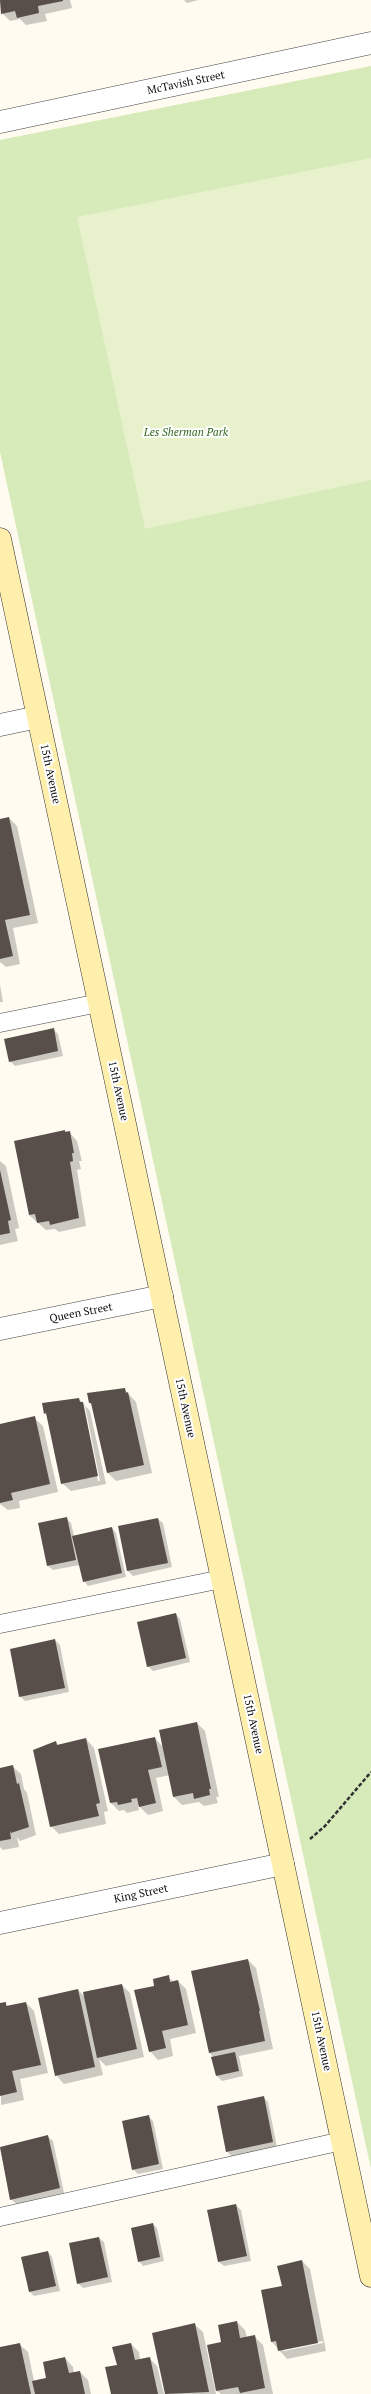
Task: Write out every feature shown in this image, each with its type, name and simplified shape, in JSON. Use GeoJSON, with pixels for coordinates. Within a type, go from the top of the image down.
{"type":"FeatureCollection","features":[{"type":"Feature","properties":{"kind":"street","name":"McTavish Street"},"geometry":{"type":"LineString","coordinates":[[0,122],[371,43]]}},
{"type":"Feature","properties":{"kind":"street","name":"15th Avenue"},"geometry":{"type":"LineString","coordinates":[[0,539],[371,2276]]}},
{"type":"Feature","properties":{"kind":"street"},"geometry":{"type":"LineString","coordinates":[[0,725],[38,717]]}},
{"type":"Feature","properties":{"kind":"street","name":"Queen Street"},"geometry":{"type":"LineString","coordinates":[[0,1329],[162,1296]]}},
{"type":"Feature","properties":{"kind":"street","name":"King Street"},"geometry":{"type":"LineString","coordinates":[[0,1923],[283,1864]]}},
{"type":"Feature","properties":{"kind":"lane"},"geometry":{"type":"LineString","coordinates":[[0,1023],[99,1004]]}},
{"type":"Feature","properties":{"kind":"lane"},"geometry":{"type":"LineString","coordinates":[[0,1624],[222,1580]]}},
{"type":"Feature","properties":{"kind":"lane"},"geometry":{"type":"LineString","coordinates":[[0,2217],[342,2141]]}},
{"type":"Feature","properties":{"kind":"path"},"geometry":{"type":"LineString","coordinates":[[283,1864],[325,1826],[371,1772]]}},
{"type":"Feature","properties":{"kind":"green space","name":"Les Sherman Park"},"geometry":{"type":"Polygon","coordinates":[[[371,66],[371,2169],[0,452],[0,140],[371,66]]]}},
{"type":"Feature","properties":{"kind":"green space"},"geometry":{"type":"Polygon","coordinates":[[[371,158],[371,480],[145,529],[77,217],[371,158]]]}},
{"type":"Feature","properties":{"kind":"building"},"geometry":{"type":"Polygon","coordinates":[[[0,0],[63,1],[38,6],[39,13],[17,18],[15,11],[1,14],[0,0]]]}},
{"type":"Feature","properties":{"kind":"building"},"geometry":{"type":"Polygon","coordinates":[[[9,817],[30,915],[5,920],[13,956],[0,959],[0,819],[9,817]]]}},
{"type":"Feature","properties":{"kind":"building"},"geometry":{"type":"Polygon","coordinates":[[[54,1028],[58,1051],[9,1062],[4,1039],[54,1028]]]}},
{"type":"Feature","properties":{"kind":"building"},"geometry":{"type":"Polygon","coordinates":[[[65,1130],[65,1132],[70,1131],[74,1153],[72,1153],[73,1161],[70,1162],[79,1218],[50,1225],[49,1221],[37,1223],[35,1214],[29,1215],[14,1141],[65,1130]]]}},
{"type":"Feature","properties":{"kind":"building"},"geometry":{"type":"Polygon","coordinates":[[[0,1170],[11,1220],[8,1221],[10,1233],[0,1235],[0,1170]]]}},
{"type":"Feature","properties":{"kind":"building"},"geometry":{"type":"Polygon","coordinates":[[[125,1388],[126,1393],[128,1392],[144,1465],[107,1473],[91,1403],[89,1403],[87,1393],[125,1388]]]}},
{"type":"Feature","properties":{"kind":"building"},"geometry":{"type":"Polygon","coordinates":[[[79,1398],[80,1402],[83,1402],[98,1476],[61,1484],[46,1413],[44,1414],[42,1403],[79,1398]]]}},
{"type":"Feature","properties":{"kind":"building"},"geometry":{"type":"Polygon","coordinates":[[[35,1416],[50,1484],[11,1493],[13,1500],[0,1503],[0,1424],[35,1416]]]}},
{"type":"Feature","properties":{"kind":"building"},"geometry":{"type":"Polygon","coordinates":[[[67,1517],[76,1560],[47,1566],[38,1523],[67,1517]]]}},
{"type":"Feature","properties":{"kind":"building"},"geometry":{"type":"Polygon","coordinates":[[[158,1518],[168,1563],[127,1571],[118,1526],[158,1518]]]}},
{"type":"Feature","properties":{"kind":"building"},"geometry":{"type":"Polygon","coordinates":[[[112,1527],[122,1573],[83,1582],[72,1536],[112,1527]]]}},
{"type":"Feature","properties":{"kind":"building"},"geometry":{"type":"Polygon","coordinates":[[[176,1613],[186,1658],[147,1667],[137,1622],[176,1613]]]}},
{"type":"Feature","properties":{"kind":"building"},"geometry":{"type":"Polygon","coordinates":[[[55,1639],[65,1688],[19,1697],[10,1649],[55,1639]]]}},
{"type":"Feature","properties":{"kind":"building"},"geometry":{"type":"Polygon","coordinates":[[[197,1722],[211,1789],[209,1789],[210,1795],[194,1799],[193,1793],[173,1797],[159,1730],[197,1722]]]}},
{"type":"Feature","properties":{"kind":"building"},"geometry":{"type":"Polygon","coordinates":[[[155,1737],[162,1767],[148,1770],[156,1803],[139,1807],[137,1798],[131,1799],[132,1802],[118,1805],[117,1802],[110,1803],[98,1749],[155,1737]]]}},
{"type":"Feature","properties":{"kind":"building"},"geometry":{"type":"Polygon","coordinates":[[[86,1738],[100,1803],[96,1804],[99,1816],[50,1827],[33,1750],[56,1741],[57,1745],[86,1738]]]}},
{"type":"Feature","properties":{"kind":"building"},"geometry":{"type":"Polygon","coordinates":[[[13,1765],[17,1784],[19,1783],[29,1827],[11,1833],[10,1831],[11,1839],[0,1841],[0,1768],[13,1765]]]}},
{"type":"Feature","properties":{"kind":"building"},"geometry":{"type":"Polygon","coordinates":[[[248,1959],[265,2041],[209,2053],[191,1971],[248,1959]]]}},
{"type":"Feature","properties":{"kind":"building"},"geometry":{"type":"Polygon","coordinates":[[[169,1975],[170,1982],[178,1980],[188,2025],[162,2031],[166,2048],[149,2052],[134,1990],[154,1986],[153,1979],[169,1975]]]}},
{"type":"Feature","properties":{"kind":"building"},"geometry":{"type":"Polygon","coordinates":[[[122,1984],[137,2049],[97,2058],[83,1992],[122,1984]]]}},
{"type":"Feature","properties":{"kind":"building"},"geometry":{"type":"Polygon","coordinates":[[[78,1989],[95,2067],[55,2076],[38,1998],[78,1989]]]}},
{"type":"Feature","properties":{"kind":"building"},"geometry":{"type":"Polygon","coordinates":[[[6,2002],[6,2006],[26,2002],[41,2065],[12,2071],[17,2092],[0,2096],[0,2003],[6,2002]]]}},
{"type":"Feature","properties":{"kind":"building"},"geometry":{"type":"Polygon","coordinates":[[[235,2052],[239,2071],[216,2076],[211,2057],[235,2052]]]}},
{"type":"Feature","properties":{"kind":"building"},"geometry":{"type":"Polygon","coordinates":[[[264,2096],[273,2142],[226,2152],[217,2106],[264,2096]]]}},
{"type":"Feature","properties":{"kind":"building"},"geometry":{"type":"Polygon","coordinates":[[[149,2115],[159,2164],[132,2170],[122,2121],[149,2115]]]}},
{"type":"Feature","properties":{"kind":"building"},"geometry":{"type":"Polygon","coordinates":[[[48,2135],[60,2188],[10,2200],[0,2147],[48,2135]]]}},
{"type":"Feature","properties":{"kind":"building"},"geometry":{"type":"Polygon","coordinates":[[[236,2204],[247,2256],[218,2262],[207,2210],[236,2204]]]}},
{"type":"Feature","properties":{"kind":"building"},"geometry":{"type":"Polygon","coordinates":[[[153,2223],[160,2257],[138,2262],[131,2228],[153,2223]]]}},
{"type":"Feature","properties":{"kind":"building"},"geometry":{"type":"Polygon","coordinates":[[[99,2237],[108,2277],[77,2284],[69,2243],[99,2237]]]}},
{"type":"Feature","properties":{"kind":"building"},"geometry":{"type":"Polygon","coordinates":[[[48,2251],[56,2286],[29,2292],[21,2257],[48,2251]]]}},
{"type":"Feature","properties":{"kind":"building"},"geometry":{"type":"Polygon","coordinates":[[[302,2260],[318,2343],[278,2351],[276,2341],[271,2342],[261,2290],[282,2286],[277,2266],[302,2260]]]}},
{"type":"Feature","properties":{"kind":"building"},"geometry":{"type":"Polygon","coordinates":[[[237,2321],[240,2338],[255,2335],[265,2388],[240,2393],[238,2387],[216,2391],[207,2345],[221,2342],[218,2325],[237,2321]]]}},
{"type":"Feature","properties":{"kind":"building"},"geometry":{"type":"Polygon","coordinates":[[[195,2323],[209,2392],[165,2394],[152,2333],[195,2323]]]}},
{"type":"Feature","properties":{"kind":"building"},"geometry":{"type":"Polygon","coordinates":[[[20,2343],[31,2394],[0,2394],[0,2347],[20,2343]]]}},
{"type":"Feature","properties":{"kind":"building"},"geometry":{"type":"Polygon","coordinates":[[[131,2343],[135,2360],[150,2357],[158,2394],[111,2394],[105,2367],[117,2365],[112,2347],[131,2343]]]}},
{"type":"Feature","properties":{"kind":"building"},"geometry":{"type":"Polygon","coordinates":[[[65,2357],[69,2373],[80,2371],[85,2394],[35,2394],[32,2381],[46,2378],[43,2362],[65,2357]]]}}]}
